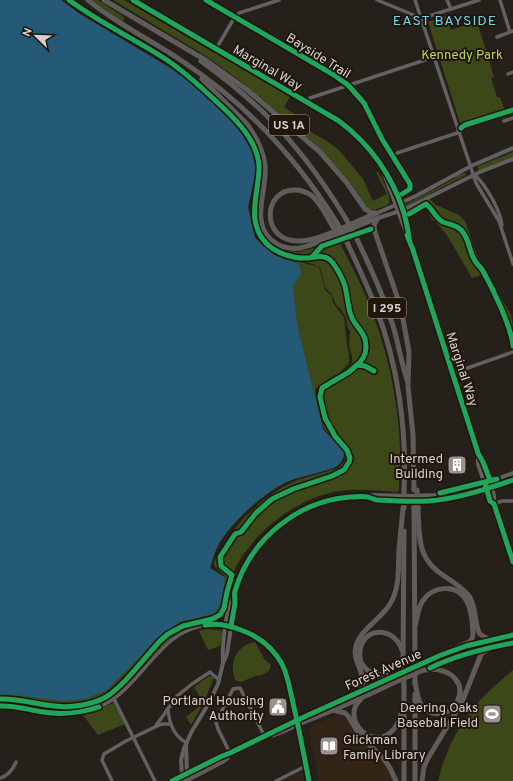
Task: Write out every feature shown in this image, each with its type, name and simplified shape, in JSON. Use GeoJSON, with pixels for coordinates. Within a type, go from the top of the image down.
{"type":"FeatureCollection","features":[{"type":"Feature","properties":{"kind":"highway","name":"I 295"},"geometry":{"type":"LineString","coordinates":[[88,0],[124,26],[192,68],[235,100],[272,136],[300,169],[344,239],[356,262],[376,309],[387,341],[394,371],[403,436],[403,508]]}},
{"type":"Feature","properties":{"kind":"highway","name":"I 295"},"geometry":{"type":"LineString","coordinates":[[104,0],[186,49],[241,92],[276,125],[313,169],[346,219],[372,270],[387,309],[408,386],[414,454],[416,508],[415,781]]}},
{"type":"Feature","properties":{"kind":"highway","name":"US 1A"},"geometry":{"type":"LineString","coordinates":[[186,49],[229,76],[305,139],[334,167],[365,210],[377,216]]}},
{"type":"Feature","properties":{"kind":"highway","name":"US 1A"},"geometry":{"type":"LineString","coordinates":[[192,68],[246,123],[260,145],[264,160],[265,172],[260,210],[261,222],[264,232],[273,242],[284,247],[299,248],[377,216]]}},
{"type":"Feature","properties":{"kind":"highway"},"geometry":{"type":"LineString","coordinates":[[334,224],[313,197],[302,191],[294,190],[282,194],[273,203],[270,210],[271,223],[277,233],[284,238],[296,242],[313,239],[377,216]]}},
{"type":"Feature","properties":{"kind":"highway"},"geometry":{"type":"LineString","coordinates":[[377,216],[374,225],[375,232],[394,286],[404,322],[409,352],[408,386]]}},
{"type":"Feature","properties":{"kind":"highway"},"geometry":{"type":"LineString","coordinates":[[403,508],[404,781]]}},
{"type":"Feature","properties":{"kind":"highway"},"geometry":{"type":"LineString","coordinates":[[359,692],[364,685],[364,679],[356,661],[356,644],[387,609],[395,594],[403,508]]}},
{"type":"Feature","properties":{"kind":"highway"},"geometry":{"type":"LineString","coordinates":[[416,508],[422,550],[426,558],[439,574],[463,590],[468,596],[475,610],[480,634],[491,640]]}},
{"type":"Feature","properties":{"kind":"highway"},"geometry":{"type":"LineString","coordinates":[[415,626],[421,604],[426,597],[434,591],[448,588],[463,595],[468,602],[473,629],[472,639],[469,642],[441,655]]}},
{"type":"Feature","properties":{"kind":"highway"},"geometry":{"type":"LineString","coordinates":[[396,675],[380,675],[369,672],[360,661],[359,651],[361,643],[366,637],[381,631],[390,634],[395,638],[404,654]]}},
{"type":"Feature","properties":{"kind":"highway"},"geometry":{"type":"LineString","coordinates":[[422,781],[424,767],[462,702],[482,653],[494,647]]}},
{"type":"Feature","properties":{"kind":"highway","name":"Forest Avenue"},"geometry":{"type":"LineString","coordinates":[[184,778],[220,757],[230,754],[266,736],[277,734],[297,722],[359,692],[441,655]]}},
{"type":"Feature","properties":{"kind":"highway"},"geometry":{"type":"LineString","coordinates":[[415,683],[419,701],[428,711],[436,714],[444,713],[451,710],[456,705],[461,691],[456,678],[443,671],[426,670]]}},
{"type":"Feature","properties":{"kind":"highway","name":"Forest Avenue"},"geometry":{"type":"LineString","coordinates":[[297,722],[332,710],[400,679],[426,670]]}},
{"type":"Feature","properties":{"kind":"highway"},"geometry":{"type":"LineString","coordinates":[[364,696],[356,704],[354,717],[357,726],[366,735],[374,738],[383,737],[394,730],[404,706]]}},
{"type":"Feature","properties":{"kind":"highway"},"geometry":{"type":"LineString","coordinates":[[332,710],[345,713],[348,716],[360,736],[384,759],[396,781]]}},
{"type":"Feature","properties":{"kind":"highway","name":"Forest Avenue"},"geometry":{"type":"LineString","coordinates":[[172,781],[184,778],[223,761],[230,754]]}},
{"type":"Feature","properties":{"kind":"main road","name":"US 1A"},"geometry":{"type":"LineString","coordinates":[[377,216],[471,166],[513,148]]}},
{"type":"Feature","properties":{"kind":"main road","name":"US 1A"},"geometry":{"type":"LineString","coordinates":[[377,216],[403,210],[474,175],[513,159]]}},
{"type":"Feature","properties":{"kind":"main road","name":"Marginal Way"},"geometry":{"type":"LineString","coordinates":[[401,204],[409,232],[409,240]]}},
{"type":"Feature","properties":{"kind":"main road","name":"Marginal Way"},"geometry":{"type":"LineString","coordinates":[[396,206],[409,240],[478,453],[490,480],[495,499],[494,504],[513,562]]}},
{"type":"Feature","properties":{"kind":"main road","name":"Marginal Way"},"geometry":{"type":"LineString","coordinates":[[478,453],[478,464],[490,501],[494,504]]}},
{"type":"Feature","properties":{"kind":"main road"},"geometry":{"type":"LineString","coordinates":[[223,663],[222,652],[225,625],[230,601],[234,597],[242,572],[257,548],[286,520],[301,511],[325,502],[343,498],[367,497],[374,495],[435,495],[513,473]]}},
{"type":"Feature","properties":{"kind":"main road"},"geometry":{"type":"LineString","coordinates":[[367,497],[374,500],[429,501],[486,489],[513,480]]}},
{"type":"Feature","properties":{"kind":"main road"},"geometry":{"type":"LineString","coordinates":[[184,778],[186,743],[209,703],[219,680],[227,654],[232,627],[235,602],[234,597]]}},
{"type":"Feature","properties":{"kind":"main road","name":"Forest Avenue"},"geometry":{"type":"LineString","coordinates":[[441,655],[466,646],[513,635]]}},
{"type":"Feature","properties":{"kind":"main road","name":"Forest Avenue"},"geometry":{"type":"LineString","coordinates":[[426,670],[472,650],[513,640]]}},
{"type":"Feature","properties":{"kind":"main road"},"geometry":{"type":"LineString","coordinates":[[438,664],[505,644],[513,644]]}},
{"type":"Feature","properties":{"kind":"street","name":"Marginal Way"},"geometry":{"type":"LineString","coordinates":[[133,0],[346,127],[367,147],[391,179],[401,204]]}},
{"type":"Feature","properties":{"kind":"street"},"geometry":{"type":"LineString","coordinates":[[216,49],[238,14],[279,0]]}},
{"type":"Feature","properties":{"kind":"street"},"geometry":{"type":"LineString","coordinates":[[377,0],[421,17],[426,17],[479,0]]}},
{"type":"Feature","properties":{"kind":"street"},"geometry":{"type":"LineString","coordinates":[[415,0],[474,175],[480,181],[497,208],[513,264]]}},
{"type":"Feature","properties":{"kind":"street"},"geometry":{"type":"LineString","coordinates":[[448,0],[451,9]]}},
{"type":"Feature","properties":{"kind":"street"},"geometry":{"type":"LineString","coordinates":[[497,37],[512,31],[500,0]]}},
{"type":"Feature","properties":{"kind":"street"},"geometry":{"type":"LineString","coordinates":[[306,102],[314,96],[434,57]]}},
{"type":"Feature","properties":{"kind":"street"},"geometry":{"type":"LineString","coordinates":[[508,74],[513,72]]}},
{"type":"Feature","properties":{"kind":"street"},"geometry":{"type":"LineString","coordinates":[[504,121],[513,118]]}},
{"type":"Feature","properties":{"kind":"street"},"geometry":{"type":"LineString","coordinates":[[397,153],[460,132]]}},
{"type":"Feature","properties":{"kind":"street","name":"Marginal Way"},"geometry":{"type":"LineString","coordinates":[[381,166],[396,206]]}},
{"type":"Feature","properties":{"kind":"street"},"geometry":{"type":"LineString","coordinates":[[453,373],[513,352]]}},
{"type":"Feature","properties":{"kind":"street"},"geometry":{"type":"LineString","coordinates":[[494,504],[502,501],[513,501]]}},
{"type":"Feature","properties":{"kind":"street"},"geometry":{"type":"LineString","coordinates":[[0,706],[19,707],[50,713],[70,714],[91,710],[114,699],[163,648],[179,636],[198,627],[217,624],[225,625],[254,635],[269,647],[278,659],[287,676],[309,781]]}},
{"type":"Feature","properties":{"kind":"street"},"geometry":{"type":"LineString","coordinates":[[155,727],[182,692],[210,672],[219,680]]}},
{"type":"Feature","properties":{"kind":"street"},"geometry":{"type":"LineString","coordinates":[[230,754],[216,722],[233,689],[240,688],[266,736]]}},
{"type":"Feature","properties":{"kind":"street"},"geometry":{"type":"LineString","coordinates":[[114,699],[155,781]]}},
{"type":"Feature","properties":{"kind":"street"},"geometry":{"type":"LineString","coordinates":[[168,709],[170,724],[180,739],[186,743]]}},
{"type":"Feature","properties":{"kind":"street"},"geometry":{"type":"LineString","coordinates":[[112,781],[103,763],[103,757],[109,750],[162,724],[170,724]]}},
{"type":"Feature","properties":{"kind":"street"},"geometry":{"type":"LineString","coordinates":[[0,778],[10,772],[16,762]]}},
{"type":"Feature","properties":{"kind":"street"},"geometry":{"type":"LineString","coordinates":[[276,781],[306,766]]}},
{"type":"Feature","properties":{"kind":"shaded area"},"geometry":{"type":"Polygon","coordinates":[[[341,714],[347,719],[356,735],[380,758],[393,781],[319,781],[309,729],[312,726],[341,714]]]}},
{"type":"Feature","properties":{"kind":"shaded area"},"geometry":{"type":"Polygon","coordinates":[[[302,771],[305,781],[283,781],[302,771]]]}},
{"type":"Feature","properties":{"kind":"green space"},"geometry":{"type":"Polygon","coordinates":[[[64,0],[75,0],[93,13],[175,63],[200,82],[248,130],[259,151],[262,162],[262,182],[257,216],[259,227],[262,234],[274,246],[280,250],[299,252],[318,247],[337,239],[362,288],[389,365],[398,419],[400,447],[399,490],[397,492],[348,490],[331,493],[314,498],[282,516],[255,540],[244,554],[234,571],[231,587],[221,616],[213,621],[193,626],[176,634],[105,702],[84,709],[65,711],[0,704],[0,158],[255,238],[274,255],[319,267],[325,290],[332,296],[333,303],[344,317],[349,353],[349,363],[341,372],[327,380],[342,373],[352,363],[352,356],[349,346],[350,331],[346,318],[341,309],[336,305],[332,295],[325,287],[320,267],[277,253],[265,244],[255,229],[253,220],[253,202],[257,163],[254,151],[242,131],[201,91],[167,63],[142,47],[86,16],[64,0]],[[320,385],[316,388],[315,392],[323,429],[344,452],[344,456],[335,467],[294,479],[273,490],[261,498],[230,528],[216,550],[210,568],[225,577],[215,567],[215,560],[226,541],[242,520],[262,501],[281,488],[297,480],[339,468],[345,460],[346,453],[324,428],[318,398],[318,390],[320,385]]]}},
{"type":"Feature","properties":{"kind":"green space"},"geometry":{"type":"Polygon","coordinates":[[[92,0],[98,0],[125,19],[122,21],[92,0]]]}},
{"type":"Feature","properties":{"kind":"green space"},"geometry":{"type":"Polygon","coordinates":[[[113,0],[124,0],[290,97],[284,107],[303,120],[303,125],[311,132],[338,149],[363,179],[373,201],[387,194],[376,172],[378,172],[388,192],[390,200],[389,203],[374,210],[366,207],[350,182],[316,145],[239,80],[206,56],[113,0]]]}},
{"type":"Feature","properties":{"kind":"green space","name":"Kennedy Park"},"geometry":{"type":"Polygon","coordinates":[[[446,16],[451,30],[477,21],[494,77],[491,78],[497,97],[500,97],[505,111],[461,126],[428,22],[446,16]]]}},
{"type":"Feature","properties":{"kind":"green space"},"geometry":{"type":"Polygon","coordinates":[[[513,152],[513,157],[478,171],[478,166],[513,152]]]}},
{"type":"Feature","properties":{"kind":"green space"},"geometry":{"type":"Polygon","coordinates":[[[466,173],[466,175],[404,207],[404,205],[454,179],[456,175],[466,173]]]}},
{"type":"Feature","properties":{"kind":"green space"},"geometry":{"type":"Polygon","coordinates":[[[429,198],[436,205],[459,215],[465,221],[478,258],[511,315],[513,327],[512,348],[502,317],[482,275],[472,278],[447,235],[435,221],[432,220],[423,201],[429,198]]]}},
{"type":"Feature","properties":{"kind":"green space"},"geometry":{"type":"Polygon","coordinates":[[[207,629],[221,630],[222,634],[220,646],[208,650],[199,631],[207,629]]]}},
{"type":"Feature","properties":{"kind":"green space"},"geometry":{"type":"Polygon","coordinates":[[[255,642],[265,660],[268,663],[269,662],[271,666],[268,672],[241,682],[235,680],[233,667],[236,656],[243,647],[255,642]]]}},
{"type":"Feature","properties":{"kind":"green space"},"geometry":{"type":"Polygon","coordinates":[[[513,670],[513,781],[438,781],[452,742],[468,714],[484,696],[513,670]]]}},
{"type":"Feature","properties":{"kind":"green space"},"geometry":{"type":"Polygon","coordinates":[[[209,676],[214,677],[213,680],[204,702],[191,725],[186,717],[203,702],[194,687],[209,676]]]}},
{"type":"Feature","properties":{"kind":"green space"},"geometry":{"type":"Polygon","coordinates":[[[114,703],[125,724],[98,735],[83,715],[114,703]]]}},
{"type":"Feature","properties":{"kind":"water"},"geometry":{"type":"Polygon","coordinates":[[[0,0],[61,0],[80,14],[172,69],[191,83],[223,112],[240,131],[252,151],[256,171],[248,207],[255,238],[274,255],[299,264],[301,274],[293,286],[297,324],[323,429],[344,452],[342,461],[335,467],[294,479],[273,490],[251,507],[231,527],[217,547],[210,568],[225,578],[221,603],[213,614],[179,622],[153,643],[106,691],[84,699],[64,701],[6,694],[0,695],[0,0]]]}},
{"type":"Feature","properties":{"kind":"cycle path"},"geometry":{"type":"LineString","coordinates":[[69,0],[174,65],[231,115],[243,129],[254,146],[259,162],[255,217],[256,226],[260,235],[270,247],[285,255],[302,258],[322,256],[329,259],[333,263],[344,282],[352,318],[363,334],[366,342],[366,350],[362,359],[357,365]]}},
{"type":"Feature","properties":{"kind":"cycle path"},"geometry":{"type":"LineString","coordinates":[[133,0],[339,121],[350,130],[361,140],[387,174],[404,213],[409,240]]}},
{"type":"Feature","properties":{"kind":"cycle path","name":"Bayside Trail"},"geometry":{"type":"LineString","coordinates":[[206,0],[334,75],[348,85],[364,103],[382,139],[410,184],[410,189],[402,194]]}},
{"type":"Feature","properties":{"kind":"cycle path"},"geometry":{"type":"LineString","coordinates":[[461,128],[465,125],[513,110]]}},
{"type":"Feature","properties":{"kind":"cycle path"},"geometry":{"type":"LineString","coordinates":[[409,214],[426,204],[440,220],[455,226],[462,231],[466,237],[472,256],[483,271],[501,308],[509,328],[513,346]]}},
{"type":"Feature","properties":{"kind":"cycle path"},"geometry":{"type":"LineString","coordinates":[[312,257],[322,246],[371,229]]}},
{"type":"Feature","properties":{"kind":"cycle path"},"geometry":{"type":"LineString","coordinates":[[407,235],[478,453],[490,480]]}},
{"type":"Feature","properties":{"kind":"cycle path"},"geometry":{"type":"LineString","coordinates":[[0,699],[61,707],[81,705],[100,700],[120,686],[168,634],[183,626],[212,619],[220,615],[224,608],[232,575],[221,566],[220,557],[235,534],[241,532],[256,513],[272,499],[293,489],[332,476],[344,470],[349,462],[350,458],[347,450],[335,436],[325,418],[320,397],[322,388],[349,372],[357,365],[365,366],[374,371]]}},
{"type":"Feature","properties":{"kind":"cycle path"},"geometry":{"type":"LineString","coordinates":[[440,493],[497,479]]}},
{"type":"Feature","properties":{"kind":"cycle path"},"geometry":{"type":"LineString","coordinates":[[231,627],[235,603],[235,591],[242,572],[252,555],[264,540],[278,526],[294,515],[312,506],[330,500],[350,497],[368,497],[377,500],[396,501],[439,500],[471,493],[513,480]]}},
{"type":"Feature","properties":{"kind":"cycle path"},"geometry":{"type":"LineString","coordinates":[[485,483],[490,501],[494,504],[513,562]]}},
{"type":"Feature","properties":{"kind":"cycle path"},"geometry":{"type":"LineString","coordinates":[[205,625],[223,625],[247,633],[264,643],[278,658],[282,664],[289,683],[309,781]]}},
{"type":"Feature","properties":{"kind":"cycle path"},"geometry":{"type":"LineString","coordinates":[[172,781],[304,717],[441,655],[466,646],[513,635]]}},
{"type":"Feature","properties":{"kind":"cycle path"},"geometry":{"type":"LineString","coordinates":[[430,668],[471,653],[513,643]]}},
{"type":"Feature","properties":{"kind":"cycle path"},"geometry":{"type":"LineString","coordinates":[[0,706],[11,706],[57,713],[78,712],[99,707]]}},
{"type":"Feature","properties":{"kind":"place","name":"Intermed Building"},"geometry":{"type":"Point","coordinates":[457,465]}},
{"type":"Feature","properties":{"kind":"place","name":"Portland Housing Authority"},"geometry":{"type":"Point","coordinates":[278,707]}},
{"type":"Feature","properties":{"kind":"place","name":"Deering Oaks Baseball Field"},"geometry":{"type":"Point","coordinates":[492,714]}},
{"type":"Feature","properties":{"kind":"place","name":"Glickman Family Library"},"geometry":{"type":"Point","coordinates":[329,746]}},
{"type":"Feature","properties":{"kind":"district","name":"EAST BAYSIDE"},"geometry":{"type":"Point","coordinates":[445,20]}}]}
